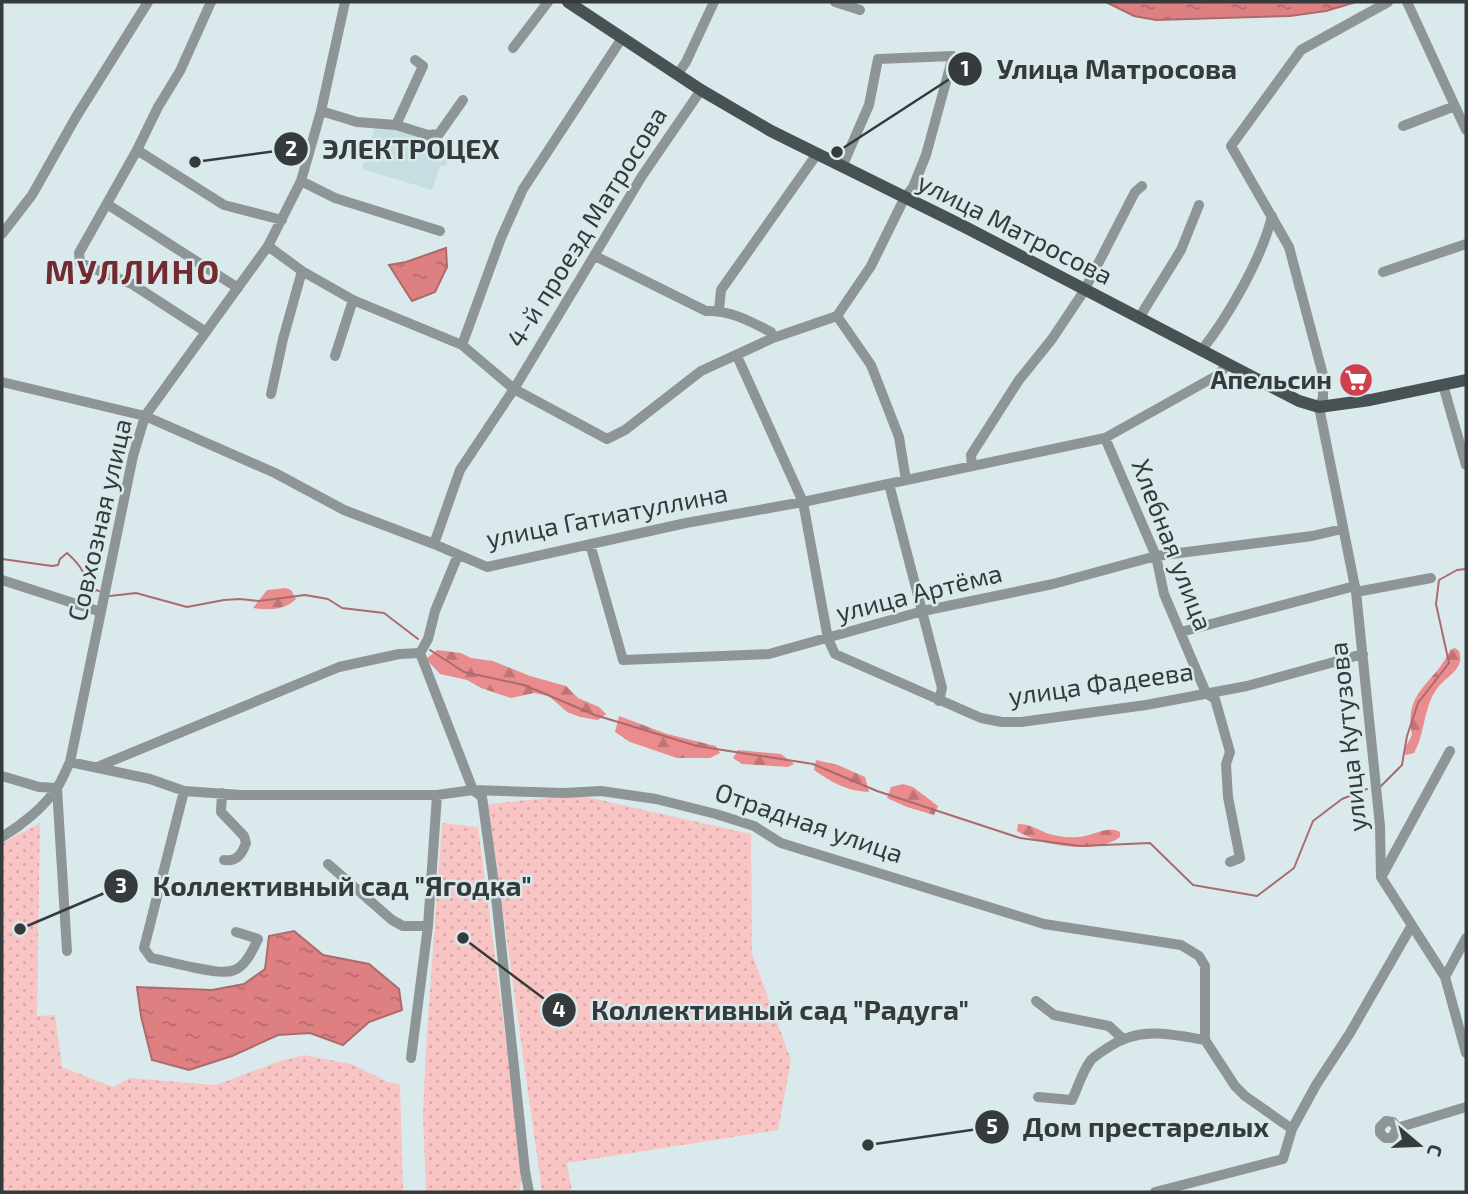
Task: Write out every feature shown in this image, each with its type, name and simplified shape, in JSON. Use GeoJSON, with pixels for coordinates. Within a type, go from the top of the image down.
{"type":"FeatureCollection","features":[{"type":"Feature","properties":{"kind":"main road","name":"улица Матросова"},"geometry":{"type":"LineString","coordinates":[[568,2],[677,75],[771,131],[905,197],[1298,401],[1319,407],[1370,400],[1466,380]]}},
{"type":"Feature","properties":{"kind":"street"},"geometry":{"type":"LineString","coordinates":[[2,234],[32,195],[76,117],[148,2]]}},
{"type":"Feature","properties":{"kind":"street"},"geometry":{"type":"LineString","coordinates":[[206,332],[132,284],[80,263],[79,253],[180,71],[211,2]]}},
{"type":"Feature","properties":{"kind":"street","name":"Совхозная улица"},"geometry":{"type":"LineString","coordinates":[[57,788],[70,762],[134,456],[145,416],[268,246],[301,181],[321,111],[345,2]]}},
{"type":"Feature","properties":{"kind":"street"},"geometry":{"type":"LineString","coordinates":[[513,48],[548,2]]}},
{"type":"Feature","properties":{"kind":"street"},"geometry":{"type":"LineString","coordinates":[[677,75],[686,62],[714,2]]}},
{"type":"Feature","properties":{"kind":"street"},"geometry":{"type":"LineString","coordinates":[[835,2],[860,10]]}},
{"type":"Feature","properties":{"kind":"street","name":"улица Кутузова"},"geometry":{"type":"LineString","coordinates":[[1381,877],[1381,826],[1356,589],[1319,407],[1323,398],[1323,375],[1289,247],[1231,146],[1301,50],[1388,2]]}},
{"type":"Feature","properties":{"kind":"street"},"geometry":{"type":"LineString","coordinates":[[1407,2],[1466,130]]}},
{"type":"Feature","properties":{"kind":"street","name":"4-й проезд Матросова"},"geometry":{"type":"LineString","coordinates":[[462,345],[501,238],[523,189],[622,38]]}},
{"type":"Feature","properties":{"kind":"street"},"geometry":{"type":"LineString","coordinates":[[842,167],[869,105],[878,59],[953,56],[926,155],[913,187],[905,197],[871,266],[837,316],[871,365],[899,437],[906,480]]}},
{"type":"Feature","properties":{"kind":"street"},"geometry":{"type":"LineString","coordinates":[[396,125],[423,66],[415,60]]}},
{"type":"Feature","properties":{"kind":"street","name":"4-й проезд Матросова"},"geometry":{"type":"LineString","coordinates":[[434,544],[460,470],[514,389],[642,176],[701,90]]}},
{"type":"Feature","properties":{"kind":"street"},"geometry":{"type":"LineString","coordinates":[[321,111],[356,122],[396,125],[428,135],[439,134],[463,100]]}},
{"type":"Feature","properties":{"kind":"street"},"geometry":{"type":"LineString","coordinates":[[1402,126],[1455,106]]}},
{"type":"Feature","properties":{"kind":"street"},"geometry":{"type":"LineString","coordinates":[[137,150],[224,205],[282,220]]}},
{"type":"Feature","properties":{"kind":"street"},"geometry":{"type":"LineString","coordinates":[[719,310],[721,290],[817,154]]}},
{"type":"Feature","properties":{"kind":"street"},"geometry":{"type":"LineString","coordinates":[[301,181],[335,198],[440,231]]}},
{"type":"Feature","properties":{"kind":"street"},"geometry":{"type":"LineString","coordinates":[[972,466],[971,455],[1019,380],[1052,339],[1084,291],[1135,192],[1142,186]]}},
{"type":"Feature","properties":{"kind":"street"},"geometry":{"type":"LineString","coordinates":[[107,204],[237,288]]}},
{"type":"Feature","properties":{"kind":"street"},"geometry":{"type":"LineString","coordinates":[[1139,318],[1181,250],[1199,205]]}},
{"type":"Feature","properties":{"kind":"street"},"geometry":{"type":"LineString","coordinates":[[1201,351],[1252,270],[1269,232],[1272,216]]}},
{"type":"Feature","properties":{"kind":"street"},"geometry":{"type":"LineString","coordinates":[[1383,272],[1466,244]]}},
{"type":"Feature","properties":{"kind":"street","name":"4-й проезд Матросова"},"geometry":{"type":"LineString","coordinates":[[268,246],[302,271],[353,300],[462,345],[514,389],[607,439],[625,430],[701,371],[774,338],[837,316]]}},
{"type":"Feature","properties":{"kind":"street"},"geometry":{"type":"LineString","coordinates":[[596,256],[706,311],[719,310],[746,319],[771,332],[774,338]]}},
{"type":"Feature","properties":{"kind":"street"},"geometry":{"type":"LineString","coordinates":[[271,394],[302,271]]}},
{"type":"Feature","properties":{"kind":"street"},"geometry":{"type":"LineString","coordinates":[[335,356],[353,300]]}},
{"type":"Feature","properties":{"kind":"street"},"geometry":{"type":"LineString","coordinates":[[737,356],[803,502],[828,639]]}},
{"type":"Feature","properties":{"kind":"street","name":"улица Гатиатуллина"},"geometry":{"type":"LineString","coordinates":[[2,382],[145,416],[275,473],[344,510],[487,567],[1105,438],[1216,376],[1228,365]]}},
{"type":"Feature","properties":{"kind":"street"},"geometry":{"type":"LineString","coordinates":[[1443,385],[1466,465]]}},
{"type":"Feature","properties":{"kind":"street","name":"Хлебная улица"},"geometry":{"type":"LineString","coordinates":[[1105,438],[1156,556],[1164,594],[1206,693],[1215,699],[1230,751],[1226,764],[1228,797],[1240,858],[1230,862]]}},
{"type":"Feature","properties":{"kind":"street"},"geometry":{"type":"LineString","coordinates":[[889,484],[942,688],[939,701]]}},
{"type":"Feature","properties":{"kind":"street","name":"улица Артёма"},"geometry":{"type":"LineString","coordinates":[[590,544],[623,660],[759,655],[828,639],[923,611],[1053,584],[1156,556],[1312,537],[1342,529]]}},
{"type":"Feature","properties":{"kind":"street"},"geometry":{"type":"LineString","coordinates":[[420,653],[428,639],[435,611],[458,555]]}},
{"type":"Feature","properties":{"kind":"street"},"geometry":{"type":"LineString","coordinates":[[1181,632],[1356,589],[1430,578]]}},
{"type":"Feature","properties":{"kind":"street"},"geometry":{"type":"LineString","coordinates":[[2,580],[101,612]]}},
{"type":"Feature","properties":{"kind":"street","name":"улица Фадеева"},"geometry":{"type":"LineString","coordinates":[[828,639],[835,654],[939,701],[981,718],[1002,722],[1021,722],[1146,705],[1247,686],[1363,654]]}},
{"type":"Feature","properties":{"kind":"street"},"geometry":{"type":"LineString","coordinates":[[96,767],[338,667],[399,654],[420,653]]}},
{"type":"Feature","properties":{"kind":"street"},"geometry":{"type":"LineString","coordinates":[[420,653],[473,790],[482,797],[529,1192]]}},
{"type":"Feature","properties":{"kind":"street"},"geometry":{"type":"LineString","coordinates":[[1450,751],[1381,877],[1445,977],[1466,1053]]}},
{"type":"Feature","properties":{"kind":"street","name":"Отрадная улица"},"geometry":{"type":"LineString","coordinates":[[70,762],[150,779],[184,791],[437,795],[473,790],[564,793],[601,791],[656,799],[754,826],[781,843],[1044,924],[1181,946],[1199,956],[1205,966],[1205,1040]]}},
{"type":"Feature","properties":{"kind":"street"},"geometry":{"type":"LineString","coordinates":[[2,776],[39,787],[57,788]]}},
{"type":"Feature","properties":{"kind":"street"},"geometry":{"type":"LineString","coordinates":[[2,836],[22,824],[57,788]]}},
{"type":"Feature","properties":{"kind":"street"},"geometry":{"type":"LineString","coordinates":[[57,788],[67,951]]}},
{"type":"Feature","properties":{"kind":"street"},"geometry":{"type":"LineString","coordinates":[[184,791],[144,948],[151,958],[224,974],[238,968],[249,958],[257,939],[236,932]]}},
{"type":"Feature","properties":{"kind":"street"},"geometry":{"type":"LineString","coordinates":[[222,793],[221,812],[244,836],[246,843],[238,858],[224,860]]}},
{"type":"Feature","properties":{"kind":"street"},"geometry":{"type":"LineString","coordinates":[[411,1058],[428,926],[437,795]]}},
{"type":"Feature","properties":{"kind":"street"},"geometry":{"type":"LineString","coordinates":[[328,864],[392,920],[403,926],[428,926]]}},
{"type":"Feature","properties":{"kind":"street"},"geometry":{"type":"LineString","coordinates":[[1154,1192],[1283,1159],[1292,1129],[1316,1085],[1350,1033],[1412,925]]}},
{"type":"Feature","properties":{"kind":"street"},"geometry":{"type":"LineString","coordinates":[[1445,977],[1466,938]]}},
{"type":"Feature","properties":{"kind":"street"},"geometry":{"type":"LineString","coordinates":[[1036,1001],[1054,1015],[1109,1026],[1122,1038]]}},
{"type":"Feature","properties":{"kind":"street"},"geometry":{"type":"LineString","coordinates":[[1038,1097],[1072,1100],[1093,1058],[1122,1038],[1137,1033],[1171,1034],[1205,1040],[1235,1086],[1292,1129]]}},
{"type":"Feature","properties":{"kind":"street"},"geometry":{"type":"LineString","coordinates":[[1397,1128],[1466,1107]]}},
{"type":"Feature","properties":{"kind":"shaded area"},"geometry":{"type":"Polygon","coordinates":[[[377,121],[453,146],[446,166],[440,166],[432,190],[362,169],[377,121]]]}},
{"type":"Feature","properties":{"kind":"shaded area"},"geometry":{"type":"Polygon","coordinates":[[[578,795],[751,834],[752,954],[791,1060],[778,1130],[567,1163],[572,1192],[542,1192],[488,804],[578,795]]]}},
{"type":"Feature","properties":{"kind":"shaded area"},"geometry":{"type":"Polygon","coordinates":[[[40,823],[37,1016],[55,1015],[62,1067],[113,1087],[130,1078],[216,1085],[304,1055],[351,1064],[388,1082],[400,1084],[403,1192],[2,1192],[2,843],[40,823]]]}},
{"type":"Feature","properties":{"kind":"shaded area"},"geometry":{"type":"Polygon","coordinates":[[[442,823],[478,827],[522,1164],[520,1192],[426,1192],[423,1115],[442,823]]]}},
{"type":"Feature","properties":{"kind":"green space"},"geometry":{"type":"Polygon","coordinates":[[[267,590],[291,590],[296,599],[291,603],[276,609],[253,608],[267,590]]]}},
{"type":"Feature","properties":{"kind":"green space"},"geometry":{"type":"Polygon","coordinates":[[[1455,648],[1460,657],[1458,667],[1434,693],[1418,745],[1414,753],[1406,755],[1404,750],[1412,735],[1410,720],[1416,697],[1450,650],[1455,648]]]}},
{"type":"Feature","properties":{"kind":"green space"},"geometry":{"type":"Polygon","coordinates":[[[437,650],[493,661],[530,676],[566,686],[578,698],[599,707],[606,714],[598,720],[580,717],[567,712],[549,696],[534,693],[511,698],[481,688],[467,680],[440,674],[426,659],[437,650]]]}},
{"type":"Feature","properties":{"kind":"green space"},"geometry":{"type":"Polygon","coordinates":[[[619,716],[667,734],[716,746],[720,753],[710,758],[677,758],[630,742],[615,732],[619,716]]]}},
{"type":"Feature","properties":{"kind":"green space"},"geometry":{"type":"Polygon","coordinates":[[[738,750],[781,754],[794,764],[788,767],[742,764],[733,758],[738,750]]]}},
{"type":"Feature","properties":{"kind":"green space"},"geometry":{"type":"Polygon","coordinates":[[[816,760],[838,765],[865,777],[869,792],[846,788],[827,779],[814,770],[816,760]]]}},
{"type":"Feature","properties":{"kind":"green space"},"geometry":{"type":"Polygon","coordinates":[[[903,784],[913,787],[938,806],[934,815],[887,798],[891,787],[903,784]]]}},
{"type":"Feature","properties":{"kind":"green space"},"geometry":{"type":"Polygon","coordinates":[[[1018,824],[1060,836],[1083,836],[1115,830],[1120,832],[1120,837],[1097,846],[1068,846],[1027,836],[1017,831],[1018,824]]]}},
{"type":"Feature","properties":{"kind":"water"},"geometry":{"type":"Polygon","coordinates":[[[1106,2],[1356,2],[1326,11],[1290,16],[1156,20],[1134,16],[1106,2]]]}},
{"type":"Feature","properties":{"kind":"water"},"geometry":{"type":"Polygon","coordinates":[[[446,248],[447,267],[435,292],[412,301],[389,265],[446,248]]]}},
{"type":"Feature","properties":{"kind":"water"},"geometry":{"type":"Polygon","coordinates":[[[294,931],[323,955],[369,964],[399,989],[402,1010],[369,1022],[343,1045],[310,1033],[278,1035],[232,1056],[189,1070],[152,1060],[137,987],[212,990],[244,984],[265,969],[269,936],[294,931]]]}},
{"type":"Feature","properties":{"kind":"waterway"},"geometry":{"type":"LineString","coordinates":[[2,559],[52,566],[58,565],[67,553],[83,572],[88,597],[96,590],[99,591]]}},
{"type":"Feature","properties":{"kind":"waterway"},"geometry":{"type":"LineString","coordinates":[[1380,787],[1402,765],[1407,736],[1418,703],[1449,663],[1436,604],[1439,580],[1457,570],[1466,569]]}},
{"type":"Feature","properties":{"kind":"waterway"},"geometry":{"type":"LineString","coordinates":[[110,596],[136,593],[187,607],[224,600],[259,601],[305,595],[328,599],[342,608],[384,613],[418,639]]}},
{"type":"Feature","properties":{"kind":"waterway"},"geometry":{"type":"LineString","coordinates":[[430,650],[464,672],[524,685],[595,715],[697,746],[813,764],[877,791],[1020,838],[1080,846],[1150,843],[1193,885],[1257,896],[1294,868],[1313,821],[1342,799],[1367,789]]}},
{"type":"Feature","properties":{"kind":"place","name":"Улица Матросова"},"geometry":{"type":"Point","coordinates":[837,152]}},
{"type":"Feature","properties":{"kind":"place","name":"ЭЛЕКТРОЦЕХ"},"geometry":{"type":"Point","coordinates":[195,162]}},
{"type":"Feature","properties":{"kind":"place","name":"Апельсин"},"geometry":{"type":"Point","coordinates":[1356,380]}},
{"type":"Feature","properties":{"kind":"place","name":"Коллективный сад \"Ягодка\""},"geometry":{"type":"Point","coordinates":[20,929]}},
{"type":"Feature","properties":{"kind":"place","name":"Коллективный сад \"Радуга\""},"geometry":{"type":"Point","coordinates":[463,938]}},
{"type":"Feature","properties":{"kind":"place","name":"Дом престарелых"},"geometry":{"type":"Point","coordinates":[868,1145]}},
{"type":"Feature","properties":{"kind":"district","name":"МУЛЛИНО"},"geometry":{"type":"Point","coordinates":[133,272]}}]}
